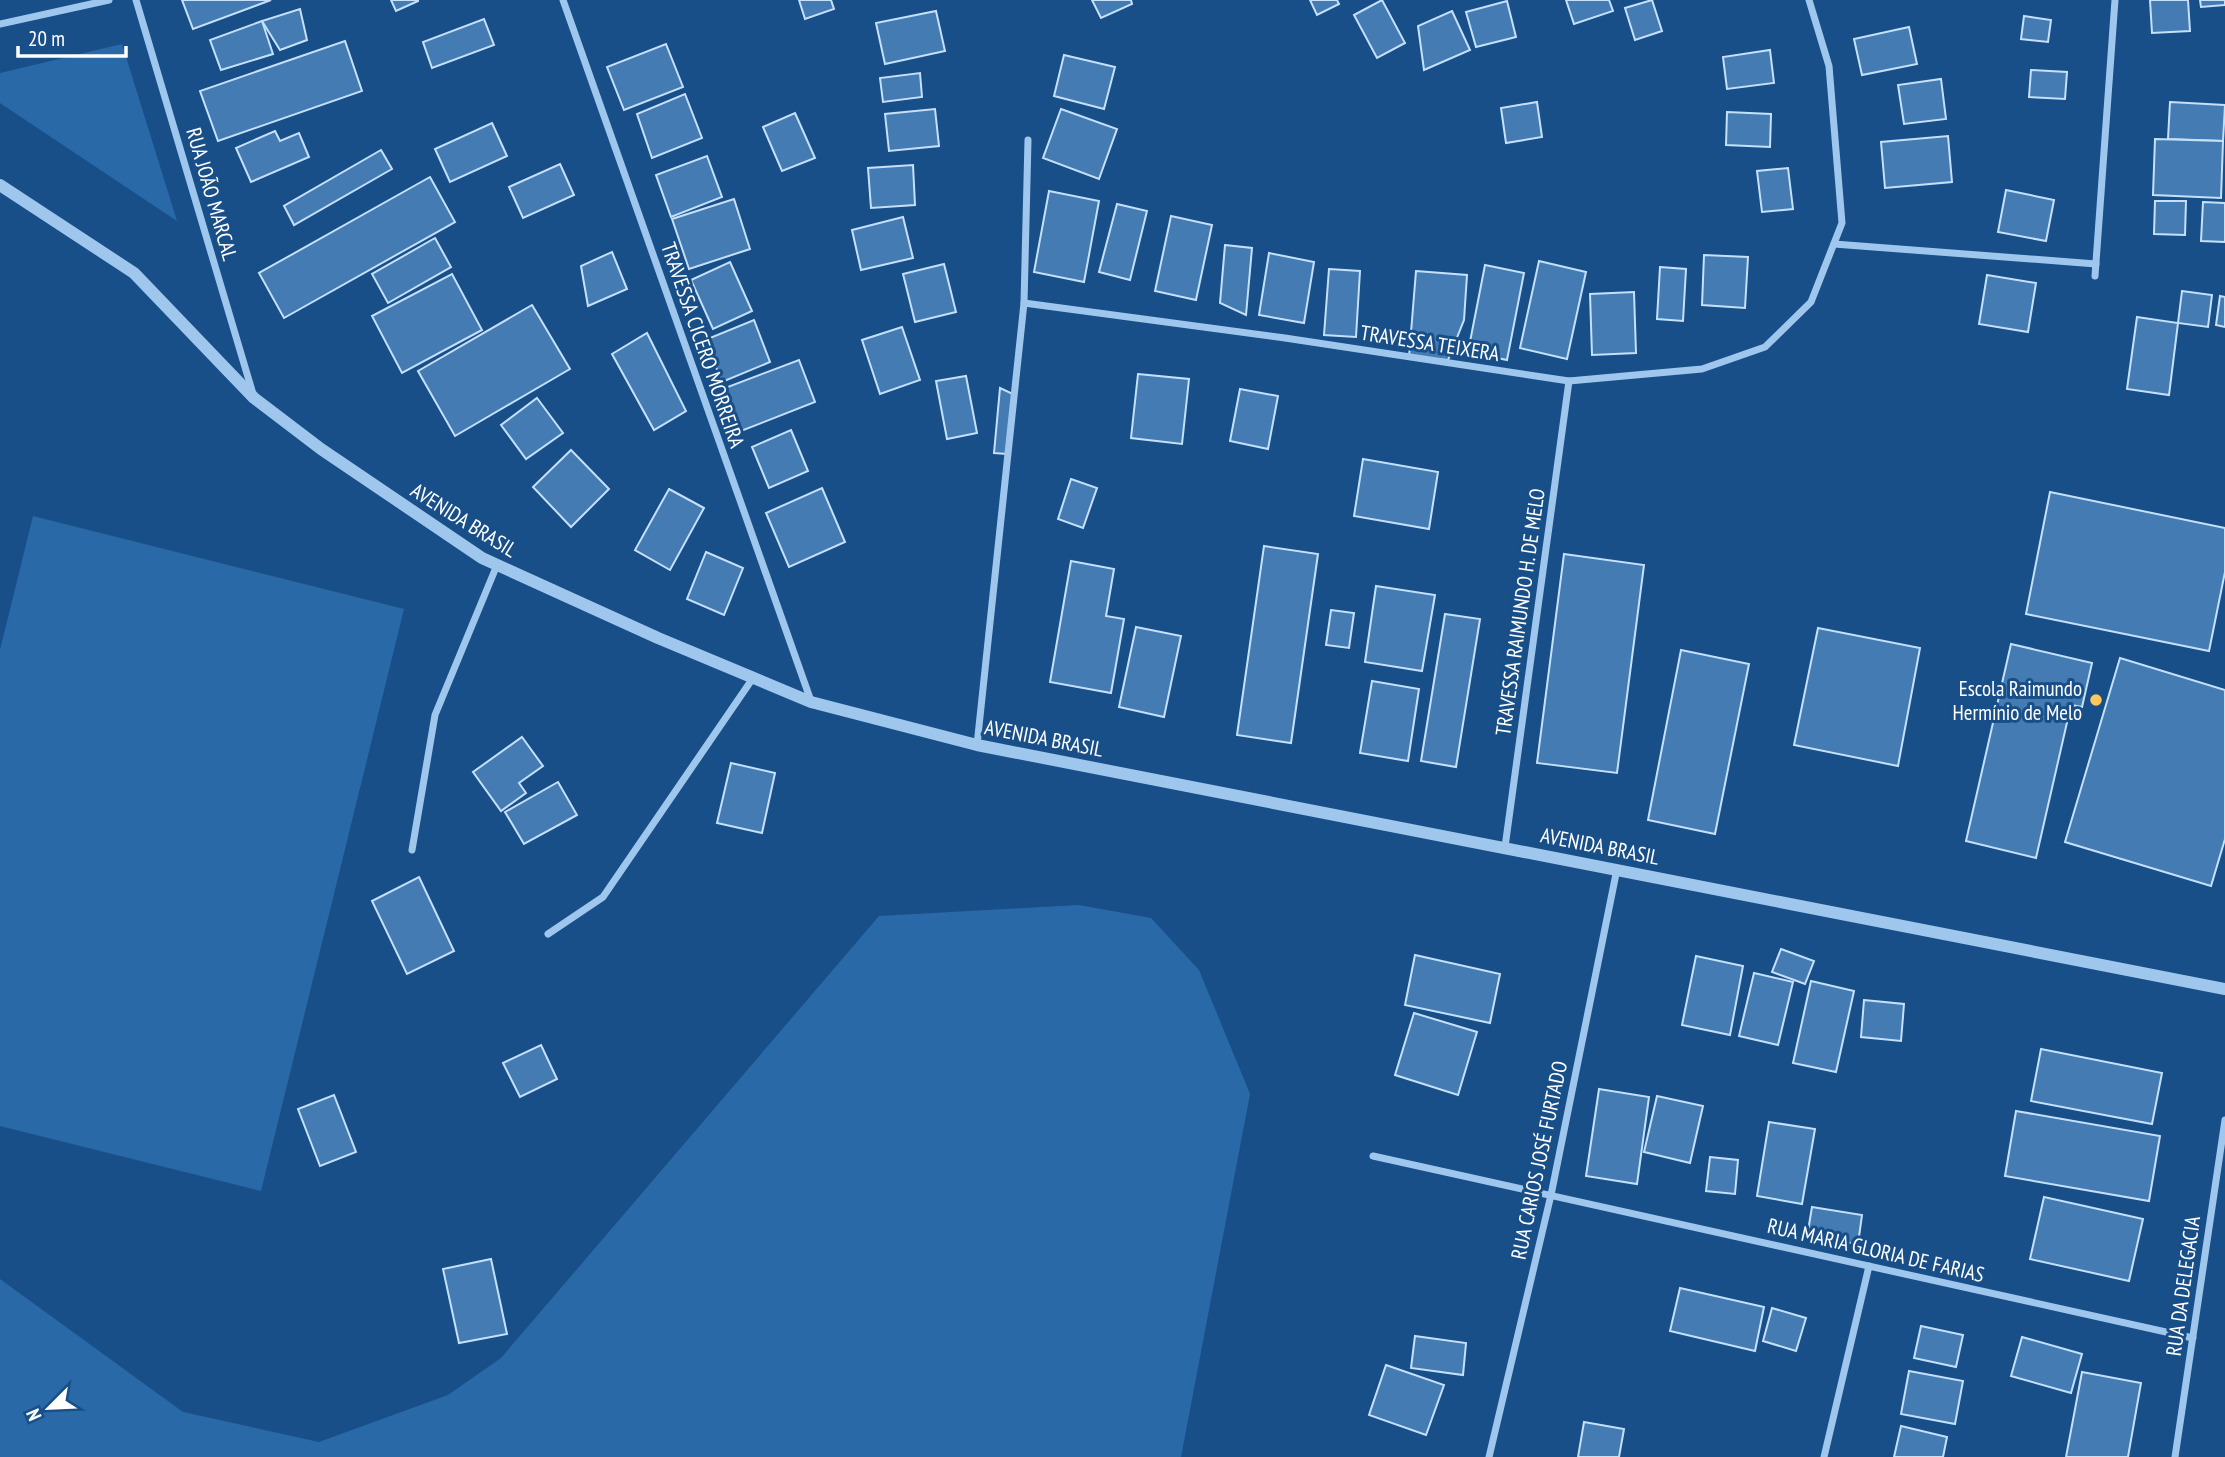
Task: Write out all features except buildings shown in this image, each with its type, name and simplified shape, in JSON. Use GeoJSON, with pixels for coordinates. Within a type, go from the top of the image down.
{"type":"FeatureCollection","features":[{"type":"Feature","properties":{"kind":"street"},"geometry":{"type":"LineString","coordinates":[[0,24],[109,0]]}},
{"type":"Feature","properties":{"kind":"street","name":"RUA JOÃO MARCAL"},"geometry":{"type":"LineString","coordinates":[[136,0],[254,398]]}},
{"type":"Feature","properties":{"kind":"street","name":"TRAVESSA CICERO MORREIRA"},"geometry":{"type":"LineString","coordinates":[[563,0],[811,702]]}},
{"type":"Feature","properties":{"kind":"street"},"geometry":{"type":"LineString","coordinates":[[1809,0],[1829,66],[1842,223],[1834,244],[2096,264]]}},
{"type":"Feature","properties":{"kind":"street"},"geometry":{"type":"LineString","coordinates":[[2095,276],[2115,0]]}},
{"type":"Feature","properties":{"kind":"street"},"geometry":{"type":"LineString","coordinates":[[977,746],[1024,303],[1028,140]]}},
{"type":"Feature","properties":{"kind":"street","name":"AVENIDA BRASIL"},"geometry":{"type":"LineString","coordinates":[[0,185],[134,273],[254,398],[333,457],[482,558],[811,702],[977,746],[2225,989]]}},
{"type":"Feature","properties":{"kind":"street","name":"TRAVESSA TEIXERA"},"geometry":{"type":"LineString","coordinates":[[1024,303],[1284,338],[1569,381],[1702,369],[1765,347],[1811,302],[1834,244]]}},
{"type":"Feature","properties":{"kind":"street","name":"TRAVESSA RAIMUNDO H. DE MELO"},"geometry":{"type":"LineString","coordinates":[[1505,847],[1569,381]]}},
{"type":"Feature","properties":{"kind":"street"},"geometry":{"type":"LineString","coordinates":[[412,850],[435,715],[497,565]]}},
{"type":"Feature","properties":{"kind":"street"},"geometry":{"type":"LineString","coordinates":[[548,934],[603,897],[753,678]]}},
{"type":"Feature","properties":{"kind":"street","name":"RUA CARIOS JOSÉ FURTADO"},"geometry":{"type":"LineString","coordinates":[[1489,1457],[1551,1195],[1617,869]]}},
{"type":"Feature","properties":{"kind":"street","name":"RUA DA DELEGACIA"},"geometry":{"type":"LineString","coordinates":[[2175,1457],[2225,1120]]}},
{"type":"Feature","properties":{"kind":"street","name":"RUA MARIA GLORIA DE FARIAS"},"geometry":{"type":"LineString","coordinates":[[1373,1156],[2193,1338]]}},
{"type":"Feature","properties":{"kind":"street"},"geometry":{"type":"LineString","coordinates":[[1824,1457],[1869,1266]]}},
{"type":"Feature","properties":{"kind":"shaded area"},"geometry":{"type":"Polygon","coordinates":[[[122,44],[177,221],[0,103],[0,73],[122,44]]]}},
{"type":"Feature","properties":{"kind":"shaded area"},"geometry":{"type":"Polygon","coordinates":[[[33,516],[404,609],[261,1191],[0,1126],[0,650],[33,516]]]}},
{"type":"Feature","properties":{"kind":"shaded area"},"geometry":{"type":"Polygon","coordinates":[[[1079,905],[1151,918],[1199,970],[1250,1094],[1181,1457],[0,1457],[0,1279],[183,1412],[319,1442],[448,1395],[501,1358],[879,916],[1079,905]]]}},
{"type":"Feature","properties":{"kind":"place","name":"Escola Raimundo Hermínio de Melo"},"geometry":{"type":"Point","coordinates":[2096,700]}}]}
